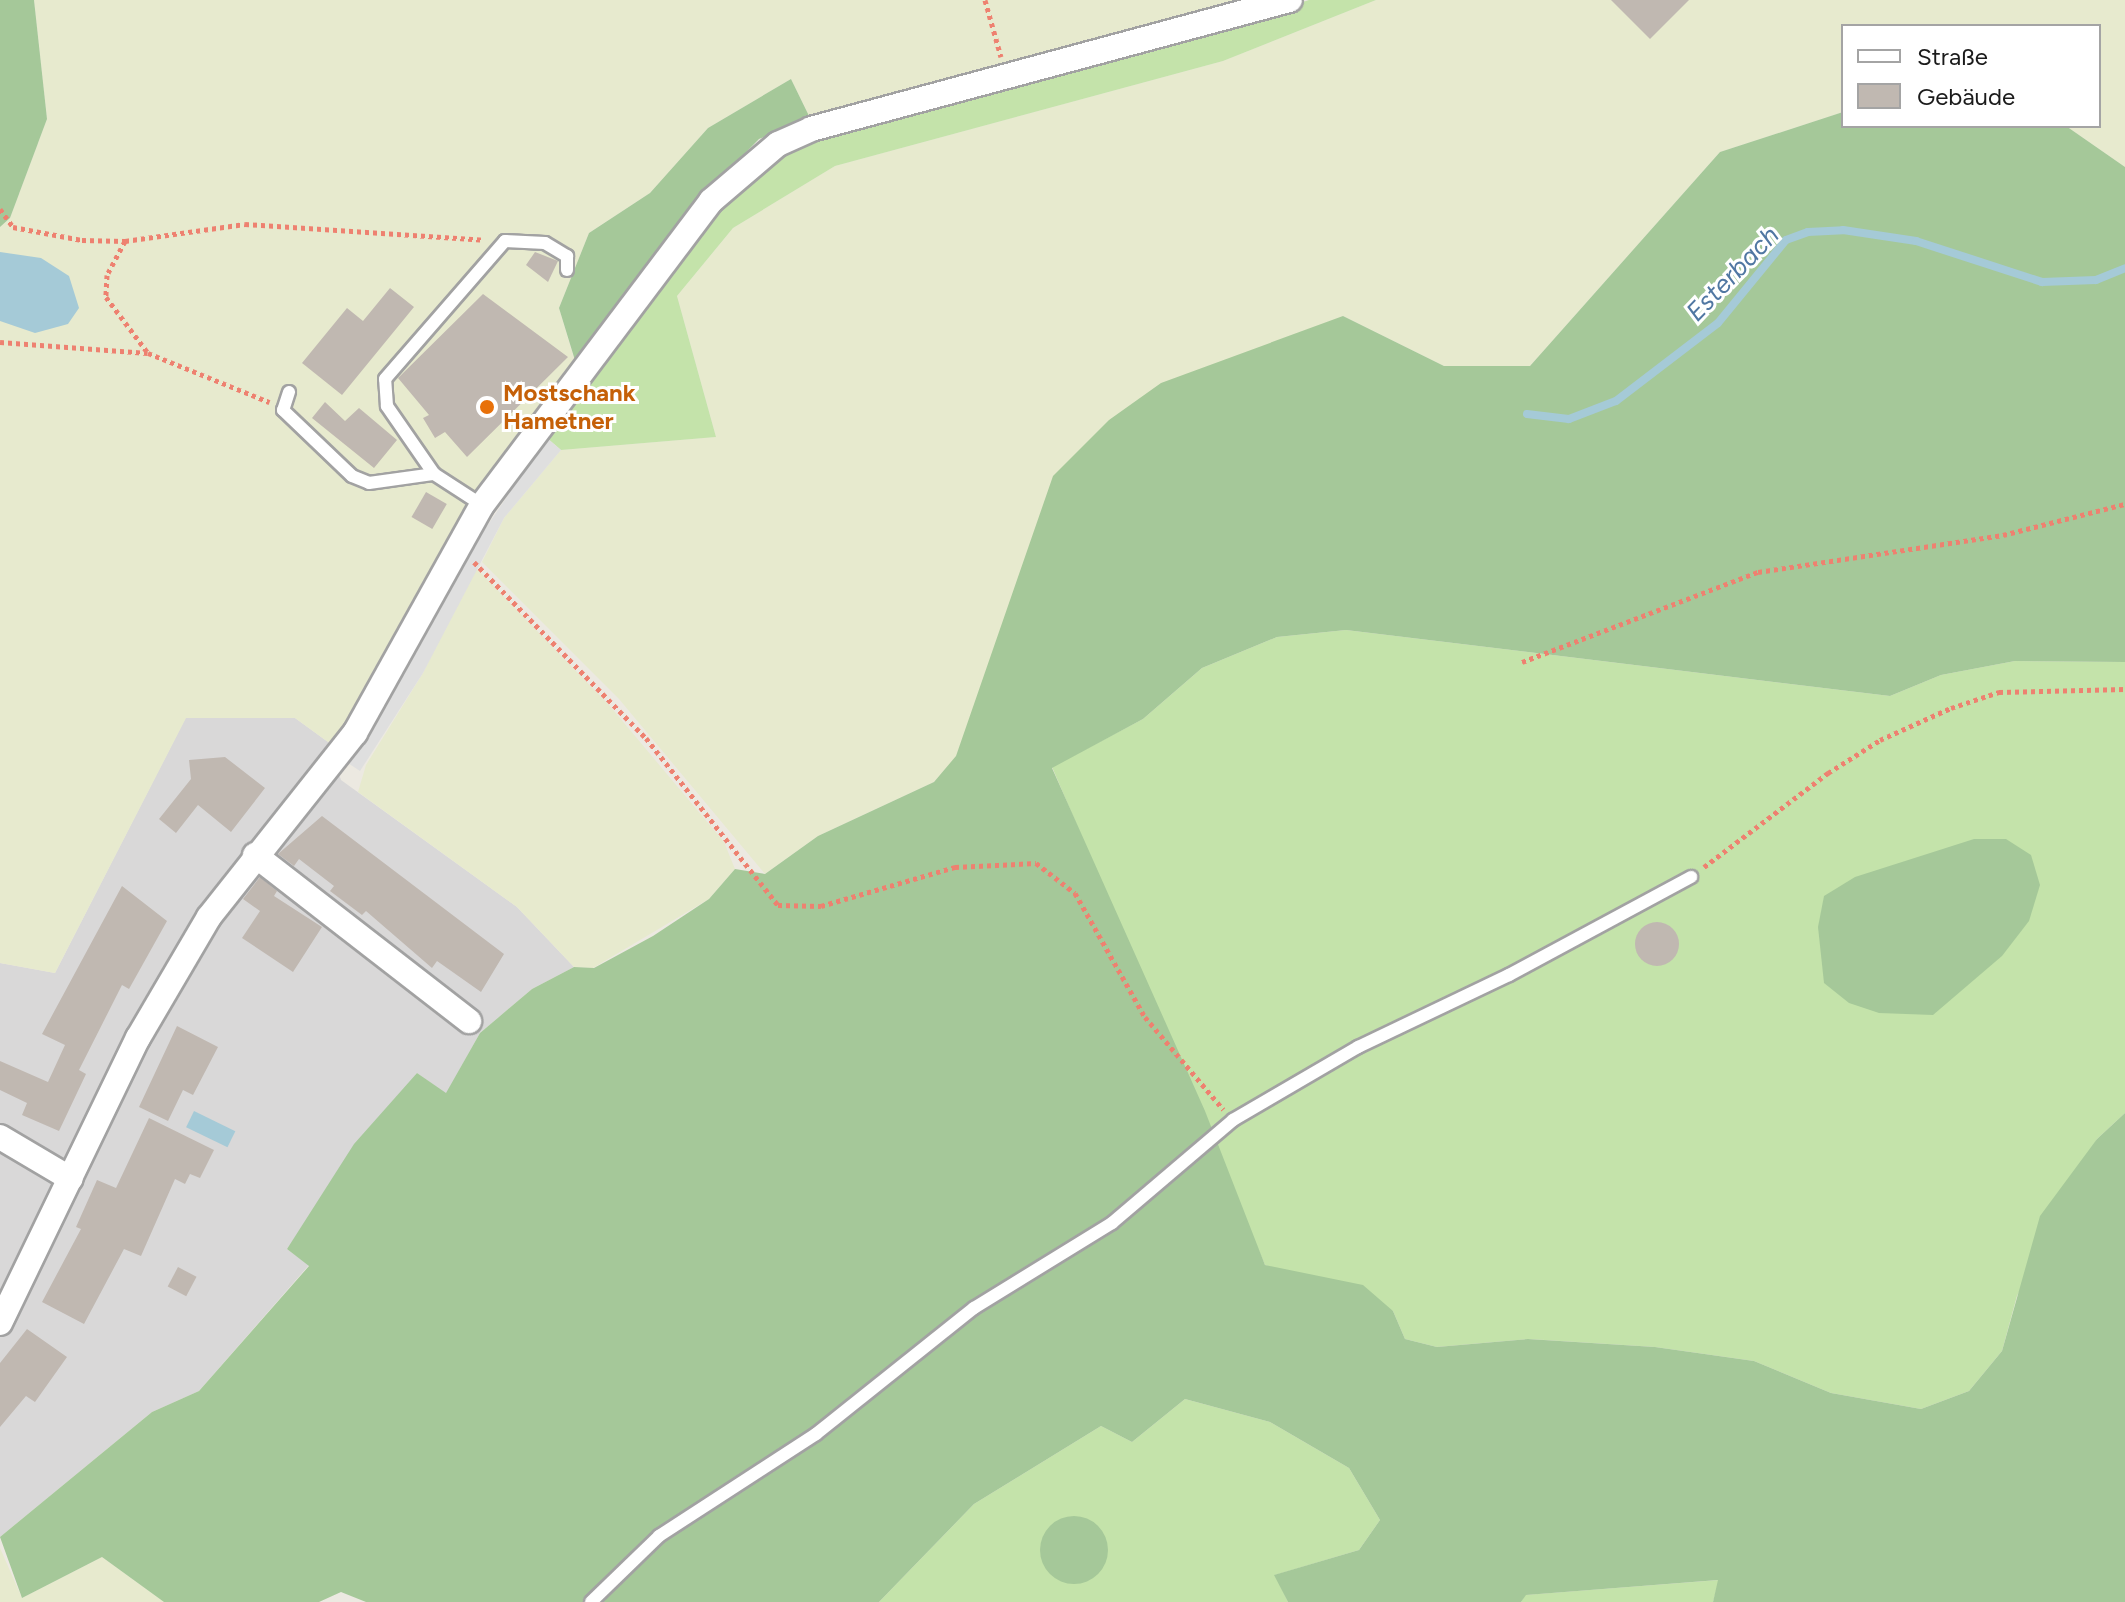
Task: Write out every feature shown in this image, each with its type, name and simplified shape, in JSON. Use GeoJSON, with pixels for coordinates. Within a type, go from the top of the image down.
{"type":"FeatureCollection","features":[{"type":"Feature","properties":{"kind":"street"},"geometry":{"type":"LineString","coordinates":[[0,1323],[170,979],[255,855],[355,733],[482,505],[681,237],[740,171],[811,129],[1290,0]]}},
{"type":"Feature","properties":{"kind":"street"},"geometry":{"type":"LineString","coordinates":[[255,855],[469,1021]]}},
{"type":"Feature","properties":{"kind":"street"},"geometry":{"type":"LineString","coordinates":[[0,1137],[71,1179]]}},
{"type":"Feature","properties":{"kind":"lane"},"geometry":{"type":"LineString","coordinates":[[482,505],[434,474],[387,406],[385,379],[505,241],[545,243],[567,256],[567,270]]}},
{"type":"Feature","properties":{"kind":"lane"},"geometry":{"type":"LineString","coordinates":[[289,392],[283,410],[360,480],[434,474]]}},
{"type":"Feature","properties":{"kind":"lane"},"geometry":{"type":"LineString","coordinates":[[591,1602],[659,1536],[816,1434],[974,1308],[1112,1223],[1233,1120],[1358,1047],[1509,975],[1691,877]]}},
{"type":"Feature","properties":{"kind":"path"},"geometry":{"type":"LineString","coordinates":[[985,0],[1007,77]]}},
{"type":"Feature","properties":{"kind":"path"},"geometry":{"type":"LineString","coordinates":[[0,209],[13,227],[125,241],[245,224],[505,241]]}},
{"type":"Feature","properties":{"kind":"path"},"geometry":{"type":"LineString","coordinates":[[125,241],[107,275],[106,297],[148,353]]}},
{"type":"Feature","properties":{"kind":"path"},"geometry":{"type":"LineString","coordinates":[[0,342],[148,353],[243,387],[283,410]]}},
{"type":"Feature","properties":{"kind":"path"},"geometry":{"type":"LineString","coordinates":[[1522,662],[1758,572],[2003,535],[2125,504]]}},
{"type":"Feature","properties":{"kind":"path"},"geometry":{"type":"LineString","coordinates":[[456,551],[483,569],[606,694],[729,839],[765,896],[778,905],[821,906],[955,867],[1036,863],[1075,893],[1145,1017],[1233,1120]]}},
{"type":"Feature","properties":{"kind":"path"},"geometry":{"type":"LineString","coordinates":[[1691,877],[1828,773],[1880,740],[1951,708],[1999,692],[2125,689]]}},
{"type":"Feature","properties":{"kind":"shaded area"},"geometry":{"type":"Polygon","coordinates":[[[547,438],[561,450],[504,518],[423,673],[360,771],[345,761],[384,707],[466,557],[547,438]]]}},
{"type":"Feature","properties":{"kind":"shaded area"},"geometry":{"type":"Polygon","coordinates":[[[186,717],[295,718],[328,742],[341,780],[517,907],[574,967],[532,989],[480,1033],[446,1094],[417,1073],[287,1249],[309,1265],[199,1391],[152,1412],[0,1537],[0,963],[55,973],[186,717]]]}},
{"type":"Feature","properties":{"kind":"green space"},"geometry":{"type":"Polygon","coordinates":[[[0,0],[34,0],[47,119],[10,218],[0,227],[0,0]]]}},
{"type":"Feature","properties":{"kind":"green space"},"geometry":{"type":"Polygon","coordinates":[[[34,0],[1257,0],[810,118],[791,79],[708,128],[650,193],[589,233],[559,308],[579,375],[338,734],[328,742],[295,718],[186,718],[55,973],[0,963],[0,227],[10,218],[47,119],[34,0]]]}},
{"type":"Feature","properties":{"kind":"green space"},"geometry":{"type":"Polygon","coordinates":[[[1309,0],[1376,0],[1223,61],[835,166],[733,228],[677,296],[716,437],[561,450],[547,438],[718,205],[777,154],[835,131],[1148,53],[1309,0]]]}},
{"type":"Feature","properties":{"kind":"green space"},"geometry":{"type":"Polygon","coordinates":[[[1376,0],[2125,0],[2125,167],[2069,128],[2101,128],[2101,24],[1841,24],[1841,113],[1720,152],[1530,366],[1444,366],[1343,316],[1010,613],[956,757],[934,782],[818,836],[765,874],[619,699],[482,562],[504,518],[561,450],[716,437],[677,296],[733,228],[835,166],[1223,61],[1376,0]]]}},
{"type":"Feature","properties":{"kind":"green space"},"geometry":{"type":"Polygon","coordinates":[[[791,79],[810,118],[759,139],[709,190],[577,367],[559,308],[589,233],[650,193],[708,128],[791,79]]]}},
{"type":"Feature","properties":{"kind":"green space"},"geometry":{"type":"Polygon","coordinates":[[[1841,113],[1841,128],[2069,128],[2125,167],[2125,662],[2015,661],[1941,675],[1890,696],[1346,630],[1277,637],[1202,668],[1143,719],[1052,768],[1205,1111],[1265,1265],[1363,1285],[1393,1311],[1405,1339],[1437,1347],[1528,1339],[1655,1347],[1754,1361],[1831,1393],[1921,1409],[1969,1391],[2002,1351],[2040,1216],[2097,1139],[2125,1113],[2125,1602],[1713,1602],[1718,1580],[1526,1595],[1521,1602],[1288,1602],[1274,1575],[1359,1550],[1380,1520],[1349,1468],[1270,1422],[1185,1399],[1132,1442],[1101,1426],[974,1504],[879,1602],[366,1602],[341,1592],[319,1602],[164,1602],[102,1557],[22,1598],[0,1537],[152,1412],[199,1391],[309,1266],[287,1249],[354,1144],[417,1073],[446,1093],[480,1033],[532,989],[574,967],[594,968],[653,936],[709,899],[735,869],[765,874],[818,836],[934,782],[956,756],[1053,476],[1109,420],[1161,383],[1343,316],[1444,366],[1530,366],[1720,152],[1841,113]]]}},
{"type":"Feature","properties":{"kind":"green space"},"geometry":{"type":"Polygon","coordinates":[[[475,567],[609,705],[724,842],[735,869],[709,899],[593,968],[574,967],[517,907],[358,792],[366,765],[423,673],[475,567]]]}},
{"type":"Feature","properties":{"kind":"green space"},"geometry":{"type":"Polygon","coordinates":[[[1346,630],[1890,696],[1941,675],[2015,661],[2125,662],[2125,1113],[2097,1139],[2017,1296],[2002,1351],[1969,1391],[1921,1409],[1831,1393],[1754,1361],[1655,1347],[1529,1339],[1437,1347],[1405,1339],[1393,1311],[1265,1265],[1052,767],[1143,719],[1202,668],[1277,637],[1346,630]]]}},
{"type":"Feature","properties":{"kind":"green space"},"geometry":{"type":"Polygon","coordinates":[[[1974,839],[2006,839],[2031,855],[2040,885],[2029,921],[2002,956],[1933,1015],[1879,1013],[1849,1003],[1824,983],[1818,927],[1824,896],[1855,877],[1974,839]]]}},
{"type":"Feature","properties":{"kind":"green space"},"geometry":{"type":"Polygon","coordinates":[[[1185,1399],[1270,1422],[1349,1468],[1380,1520],[1359,1550],[1275,1575],[1288,1602],[879,1602],[974,1504],[1101,1426],[1132,1442],[1185,1399]]]}},
{"type":"Feature","properties":{"kind":"green space"},"geometry":{"type":"Polygon","coordinates":[[[1074,1516],[1098,1526],[1108,1550],[1098,1574],[1074,1584],[1050,1574],[1040,1550],[1050,1526],[1074,1516]]]}},
{"type":"Feature","properties":{"kind":"green space"},"geometry":{"type":"Polygon","coordinates":[[[0,1548],[22,1598],[102,1557],[164,1602],[0,1602],[0,1548]]]}},
{"type":"Feature","properties":{"kind":"green space"},"geometry":{"type":"Polygon","coordinates":[[[1719,1580],[1713,1602],[1521,1602],[1525,1595],[1719,1580]]]}},
{"type":"Feature","properties":{"kind":"water"},"geometry":{"type":"Polygon","coordinates":[[[0,252],[41,258],[69,276],[79,308],[68,324],[35,333],[0,321],[0,252]]]}},
{"type":"Feature","properties":{"kind":"water"},"geometry":{"type":"Polygon","coordinates":[[[194,1111],[235,1131],[227,1147],[186,1127],[194,1111]]]}},
{"type":"Feature","properties":{"kind":"building"},"geometry":{"type":"Polygon","coordinates":[[[1611,0],[1689,0],[1650,39],[1611,0]]]}},
{"type":"Feature","properties":{"kind":"building"},"geometry":{"type":"Polygon","coordinates":[[[535,252],[558,261],[548,282],[526,265],[535,252]]]}},
{"type":"Feature","properties":{"kind":"building"},"geometry":{"type":"Polygon","coordinates":[[[390,288],[414,307],[342,395],[302,363],[347,308],[363,321],[390,288]]]}},
{"type":"Feature","properties":{"kind":"building"},"geometry":{"type":"Polygon","coordinates":[[[483,294],[568,357],[467,457],[445,432],[435,438],[423,418],[429,415],[398,378],[483,294]]]}},
{"type":"Feature","properties":{"kind":"building"},"geometry":{"type":"Polygon","coordinates":[[[325,402],[345,421],[359,408],[397,440],[374,468],[312,418],[325,402]]]}},
{"type":"Feature","properties":{"kind":"building"},"geometry":{"type":"Polygon","coordinates":[[[426,492],[447,504],[432,529],[412,517],[426,492]]]}},
{"type":"Feature","properties":{"kind":"building"},"geometry":{"type":"Polygon","coordinates":[[[225,757],[265,788],[231,832],[198,805],[176,833],[159,819],[191,779],[189,760],[225,757]]]}},
{"type":"Feature","properties":{"kind":"building"},"geometry":{"type":"Polygon","coordinates":[[[322,816],[504,954],[481,992],[437,961],[432,968],[366,911],[362,915],[330,891],[334,886],[299,859],[294,866],[278,854],[322,816]]]}},
{"type":"Feature","properties":{"kind":"building"},"geometry":{"type":"Polygon","coordinates":[[[260,877],[277,891],[274,896],[322,927],[293,972],[242,938],[260,911],[243,899],[260,877]]]}},
{"type":"Feature","properties":{"kind":"building"},"geometry":{"type":"Polygon","coordinates":[[[122,886],[167,921],[129,989],[122,985],[79,1070],[86,1074],[59,1131],[22,1115],[27,1103],[0,1090],[0,1061],[48,1082],[65,1045],[42,1034],[122,886]]]}},
{"type":"Feature","properties":{"kind":"building"},"geometry":{"type":"Polygon","coordinates":[[[1657,922],[1673,928],[1679,944],[1673,960],[1657,966],[1641,960],[1635,944],[1641,928],[1657,922]]]}},
{"type":"Feature","properties":{"kind":"building"},"geometry":{"type":"Polygon","coordinates":[[[177,1026],[218,1047],[193,1095],[183,1090],[168,1121],[139,1107],[177,1026]]]}},
{"type":"Feature","properties":{"kind":"building"},"geometry":{"type":"Polygon","coordinates":[[[149,1118],[214,1150],[200,1178],[190,1174],[185,1184],[175,1179],[141,1256],[124,1249],[84,1324],[42,1302],[81,1229],[76,1227],[97,1180],[116,1188],[149,1118]]]}},
{"type":"Feature","properties":{"kind":"building"},"geometry":{"type":"Polygon","coordinates":[[[178,1267],[197,1277],[186,1296],[168,1286],[178,1267]]]}},
{"type":"Feature","properties":{"kind":"building"},"geometry":{"type":"Polygon","coordinates":[[[27,1329],[67,1357],[35,1402],[26,1396],[0,1427],[0,1363],[27,1329]]]}},
{"type":"Feature","properties":{"kind":"waterway","name":"Esterbach"},"geometry":{"type":"LineString","coordinates":[[1527,414],[1569,419],[1616,401],[1718,323],[1786,240],[1808,232],[1843,230],[1916,241],[2042,282],[2096,280],[2125,268]]}},
{"type":"Feature","properties":{"kind":"place","name":"Mostschank Hametner"},"geometry":{"type":"Point","coordinates":[487,407]}}]}
